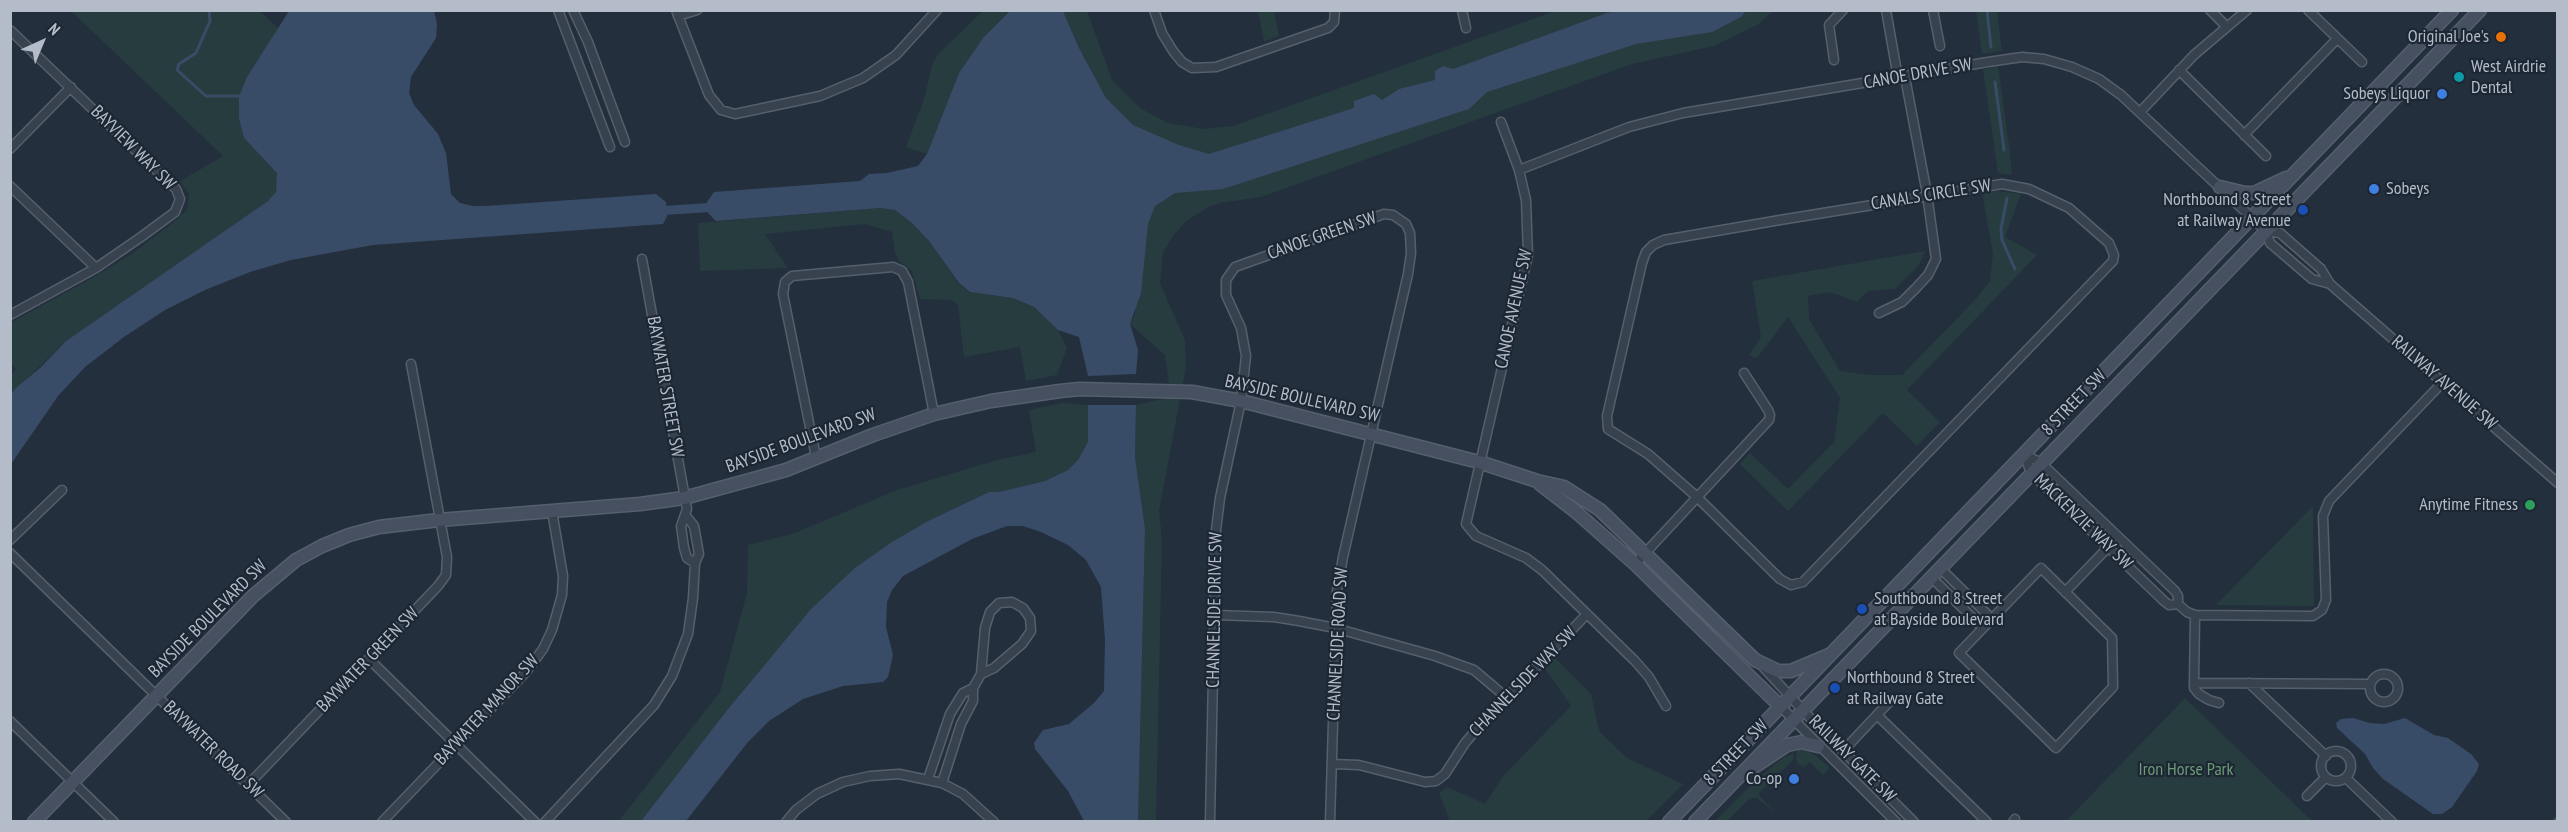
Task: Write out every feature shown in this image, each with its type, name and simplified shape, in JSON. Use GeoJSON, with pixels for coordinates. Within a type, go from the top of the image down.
{"type":"FeatureCollection","features":[{"type":"Feature","properties":{"kind":"main road","name":"8 STREET SW"},"geometry":{"type":"LineString","coordinates":[[1668,822],[2452,10]]}},
{"type":"Feature","properties":{"kind":"main road","name":"8 STREET SW"},"geometry":{"type":"LineString","coordinates":[[1695,822],[2480,10]]}},
{"type":"Feature","properties":{"kind":"main road"},"geometry":{"type":"LineString","coordinates":[[2220,187],[2245,194],[2254,193],[2295,173]]}},
{"type":"Feature","properties":{"kind":"main road","name":"BAYSIDE BOULEVARD SW"},"geometry":{"type":"LineString","coordinates":[[34,822],[253,596],[296,560],[349,535],[379,527],[439,520],[684,498],[754,480],[934,414],[991,401],[1080,389],[1192,392],[1241,401],[1479,462],[1537,482],[1564,488],[1579,495],[1600,510],[1646,552],[1755,660]]}},
{"type":"Feature","properties":{"kind":"main road","name":"BAYSIDE BOULEVARD SW"},"geometry":{"type":"LineString","coordinates":[[1537,482],[1575,511],[1635,564],[1780,706]]}},
{"type":"Feature","properties":{"kind":"main road"},"geometry":{"type":"LineString","coordinates":[[1755,660],[1778,671],[1791,671],[1829,654]]}},
{"type":"Feature","properties":{"kind":"main road"},"geometry":{"type":"LineString","coordinates":[[1735,780],[1787,745],[1802,742],[1818,746]]}},
{"type":"Feature","properties":{"kind":"street"},"geometry":{"type":"LineString","coordinates":[[558,10],[610,147]]}},
{"type":"Feature","properties":{"kind":"street"},"geometry":{"type":"LineString","coordinates":[[573,10],[588,42],[625,142]]}},
{"type":"Feature","properties":{"kind":"street"},"geometry":{"type":"LineString","coordinates":[[697,10],[677,13],[710,95],[721,110],[735,114],[820,96],[864,78],[896,55],[937,10]]}},
{"type":"Feature","properties":{"kind":"street"},"geometry":{"type":"LineString","coordinates":[[1154,10],[1162,33],[1173,51],[1182,62],[1192,68],[1216,67],[1328,28],[1334,22],[1335,10]]}},
{"type":"Feature","properties":{"kind":"street"},"geometry":{"type":"LineString","coordinates":[[1462,10],[1466,28]]}},
{"type":"Feature","properties":{"kind":"street"},"geometry":{"type":"LineString","coordinates":[[1834,60],[1828,25],[1843,10]]}},
{"type":"Feature","properties":{"kind":"street"},"geometry":{"type":"LineString","coordinates":[[1879,313],[1902,302],[1916,288],[1933,267],[1936,250],[1927,194],[1886,10]]}},
{"type":"Feature","properties":{"kind":"street"},"geometry":{"type":"LineString","coordinates":[[1933,10],[1940,46]]}},
{"type":"Feature","properties":{"kind":"street"},"geometry":{"type":"LineString","coordinates":[[2210,10],[2226,26]]}},
{"type":"Feature","properties":{"kind":"street"},"geometry":{"type":"LineString","coordinates":[[2141,111],[2178,70],[2247,10]]}},
{"type":"Feature","properties":{"kind":"street"},"geometry":{"type":"LineString","coordinates":[[2308,10],[2361,62]]}},
{"type":"Feature","properties":{"kind":"street","name":"BAYVIEW WAY SW"},"geometry":{"type":"LineString","coordinates":[[10,30],[176,189],[180,199],[175,212],[96,268],[10,315]]}},
{"type":"Feature","properties":{"kind":"street"},"geometry":{"type":"LineString","coordinates":[[2244,135],[2337,39]]}},
{"type":"Feature","properties":{"kind":"street","name":"CANOE DRIVE SW"},"geometry":{"type":"LineString","coordinates":[[1519,170],[1629,128],[1683,114],[2022,57],[2044,59],[2072,67],[2099,79],[2141,111],[2266,231]]}},
{"type":"Feature","properties":{"kind":"street"},"geometry":{"type":"LineString","coordinates":[[2178,70],[2266,156]]}},
{"type":"Feature","properties":{"kind":"street"},"geometry":{"type":"LineString","coordinates":[[10,149],[71,87]]}},
{"type":"Feature","properties":{"kind":"street","name":"CANOE AVENUE SW"},"geometry":{"type":"LineString","coordinates":[[1479,462],[1528,255],[1526,200],[1519,170],[1501,122]]}},
{"type":"Feature","properties":{"kind":"street","name":"CANALS CIRCLE SW"},"geometry":{"type":"LineString","coordinates":[[2002,184],[2029,189],[2052,198],[2085,221],[2109,243],[2114,255],[2113,261],[1803,582],[1791,585],[1780,579],[1697,497],[1648,454],[1608,429],[1607,416],[1644,257],[1650,247],[1664,240],[1927,194],[2002,184]]}},
{"type":"Feature","properties":{"kind":"street"},"geometry":{"type":"LineString","coordinates":[[10,186],[96,268]]}},
{"type":"Feature","properties":{"kind":"street","name":"CANOE GREEN SW"},"geometry":{"type":"LineString","coordinates":[[1241,401],[1246,356],[1241,328],[1224,289],[1229,273],[1235,267],[1384,214],[1393,214],[1406,224],[1410,233],[1411,253],[1371,433]]}},
{"type":"Feature","properties":{"kind":"street","name":"RAILWAY AVENUE SW"},"geometry":{"type":"LineString","coordinates":[[2266,231],[2270,243],[2312,279],[2330,284]]}},
{"type":"Feature","properties":{"kind":"street","name":"RAILWAY AVENUE SW"},"geometry":{"type":"LineString","coordinates":[[2266,231],[2282,235],[2321,269],[2330,284],[2558,483]]}},
{"type":"Feature","properties":{"kind":"street","name":"BAYWATER STREET SW"},"geometry":{"type":"LineString","coordinates":[[545,822],[654,705],[672,676],[688,634],[693,598],[694,563],[699,554],[699,545],[694,526],[686,516],[642,259]]}},
{"type":"Feature","properties":{"kind":"street"},"geometry":{"type":"LineString","coordinates":[[816,457],[783,294],[785,282],[792,276],[893,267],[902,271],[908,282],[934,414]]}},
{"type":"Feature","properties":{"kind":"street","name":"BAYWATER GREEN SW"},"geometry":{"type":"LineString","coordinates":[[248,784],[369,659],[446,575],[447,557],[411,364]]}},
{"type":"Feature","properties":{"kind":"street"},"geometry":{"type":"LineString","coordinates":[[1635,564],[1769,420],[1768,410],[1744,373]]}},
{"type":"Feature","properties":{"kind":"street"},"geometry":{"type":"LineString","coordinates":[[2219,703],[2196,692],[2194,683],[2195,615],[2313,616],[2318,614],[2326,600],[2323,516],[2329,501],[2442,383]]}},
{"type":"Feature","properties":{"kind":"street","name":"CHANNELSIDE DRIVE SW"},"geometry":{"type":"LineString","coordinates":[[1210,822],[1216,531],[1220,498],[1241,401]]}},
{"type":"Feature","properties":{"kind":"street","name":"CHANNELSIDE ROAD SW"},"geometry":{"type":"LineString","coordinates":[[1330,822],[1337,591],[1371,433]]}},
{"type":"Feature","properties":{"kind":"street","name":"MACKENZIE WAY SW"},"geometry":{"type":"LineString","coordinates":[[2024,454],[2041,463],[2175,591],[2178,604]]}},
{"type":"Feature","properties":{"kind":"street","name":"MACKENZIE WAY SW"},"geometry":{"type":"LineString","coordinates":[[2024,454],[2031,473],[2164,601],[2169,604],[2178,604],[2195,615]]}},
{"type":"Feature","properties":{"kind":"street","name":"CHANNELSIDE WAY SW"},"geometry":{"type":"LineString","coordinates":[[1332,764],[1359,765],[1425,782],[1436,781],[1445,774],[1465,743],[1587,614],[1542,570],[1526,558],[1476,536],[1468,529],[1465,517],[1479,462]]}},
{"type":"Feature","properties":{"kind":"street"},"geometry":{"type":"LineString","coordinates":[[10,540],[62,490]]}},
{"type":"Feature","properties":{"kind":"street","name":"BAYWATER MANOR SW"},"geometry":{"type":"LineString","coordinates":[[382,822],[535,662],[552,630],[562,595],[563,576],[552,511]]}},
{"type":"Feature","properties":{"kind":"street","name":"BAYWATER STREET SW"},"geometry":{"type":"LineString","coordinates":[[686,516],[681,526],[684,548],[687,558],[694,563]]}},
{"type":"Feature","properties":{"kind":"street"},"geometry":{"type":"LineString","coordinates":[[2065,592],[2118,537]]}},
{"type":"Feature","properties":{"kind":"street","name":"BAYWATER ROAD SW"},"geometry":{"type":"LineString","coordinates":[[10,553],[286,822]]}},
{"type":"Feature","properties":{"kind":"street"},"geometry":{"type":"LineString","coordinates":[[2041,568],[2065,592],[2112,638],[2114,687],[2056,748],[1959,652],[2041,568]]}},
{"type":"Feature","properties":{"kind":"street"},"geometry":{"type":"LineString","coordinates":[[1935,572],[1992,619]]}},
{"type":"Feature","properties":{"kind":"street"},"geometry":{"type":"LineString","coordinates":[[1935,572],[1983,628]]}},
{"type":"Feature","properties":{"kind":"street"},"geometry":{"type":"LineString","coordinates":[[942,783],[958,731],[973,701],[973,688],[981,674],[985,628],[990,612],[999,603],[1012,602],[1027,613],[1030,618],[1031,631],[1022,644],[994,668],[981,674]]}},
{"type":"Feature","properties":{"kind":"street"},"geometry":{"type":"LineString","coordinates":[[1587,614],[1642,669],[1666,706]]}},
{"type":"Feature","properties":{"kind":"street"},"geometry":{"type":"LineString","coordinates":[[1215,615],[1274,617],[1335,628],[1463,665],[1487,678],[1507,698]]}},
{"type":"Feature","properties":{"kind":"street"},"geometry":{"type":"LineString","coordinates":[[369,659],[535,822]]}},
{"type":"Feature","properties":{"kind":"street","name":"BAYSIDE BOULEVARD SW"},"geometry":{"type":"LineString","coordinates":[[1755,660],[1790,696]]}},
{"type":"Feature","properties":{"kind":"street"},"geometry":{"type":"LineString","coordinates":[[2194,683],[2370,684]]}},
{"type":"Feature","properties":{"kind":"street"},"geometry":{"type":"LineString","coordinates":[[2249,683],[2326,756]]}},
{"type":"Feature","properties":{"kind":"street"},"geometry":{"type":"LineString","coordinates":[[928,779],[950,714],[963,693],[973,688]]}},
{"type":"Feature","properties":{"kind":"street","name":"RAILWAY GATE SW"},"geometry":{"type":"LineString","coordinates":[[1790,696],[1914,822]]}},
{"type":"Feature","properties":{"kind":"street"},"geometry":{"type":"LineString","coordinates":[[1843,751],[1891,700]]}},
{"type":"Feature","properties":{"kind":"street","name":"RAILWAY GATE SW"},"geometry":{"type":"LineString","coordinates":[[1780,706],[1896,822]]}},
{"type":"Feature","properties":{"kind":"street"},"geometry":{"type":"LineString","coordinates":[[1877,715],[1987,822]]}},
{"type":"Feature","properties":{"kind":"street"},"geometry":{"type":"LineString","coordinates":[[10,722],[114,822]]}},
{"type":"Feature","properties":{"kind":"street"},"geometry":{"type":"LineString","coordinates":[[2336,752],[2347,756],[2351,767],[2346,778],[2336,781],[2326,777],[2322,766],[2326,756],[2336,752]]}},
{"type":"Feature","properties":{"kind":"street"},"geometry":{"type":"LineString","coordinates":[[786,822],[796,810],[817,794],[843,782],[870,776],[899,774],[942,783],[963,794],[994,822]]}},
{"type":"Feature","properties":{"kind":"street"},"geometry":{"type":"LineString","coordinates":[[2307,796],[2326,777]]}},
{"type":"Feature","properties":{"kind":"street"},"geometry":{"type":"LineString","coordinates":[[2346,778],[2392,822]]}},
{"type":"Feature","properties":{"kind":"green space"},"geometry":{"type":"Polygon","coordinates":[[[71,11],[260,11],[279,29],[247,77],[239,119],[244,138],[278,173],[278,184],[273,198],[66,341],[11,394],[11,375],[16,369],[11,364],[10,323],[94,277],[133,253],[171,224],[187,210],[189,194],[180,181],[223,156],[71,11]]]}},
{"type":"Feature","properties":{"kind":"green space"},"geometry":{"type":"Polygon","coordinates":[[[983,11],[1010,11],[983,38],[959,73],[927,154],[906,147],[925,96],[932,65],[938,54],[983,11]]]}},
{"type":"Feature","properties":{"kind":"green space"},"geometry":{"type":"Polygon","coordinates":[[[1063,11],[1087,11],[1112,80],[1140,108],[1168,123],[1204,129],[1233,126],[1555,11],[1773,11],[1759,24],[1714,46],[1632,64],[1261,197],[1208,207],[1185,222],[1173,236],[1163,253],[1160,283],[1185,340],[1186,367],[1159,511],[1162,539],[1156,821],[1138,821],[1145,529],[1135,457],[1136,405],[1171,397],[1165,355],[1130,324],[1135,314],[1133,125],[1106,98],[1079,48],[1063,11]]]}},
{"type":"Feature","properties":{"kind":"green space"},"geometry":{"type":"Polygon","coordinates":[[[1258,11],[1274,11],[1279,36],[1264,42],[1258,11]]]}},
{"type":"Feature","properties":{"kind":"green space"},"geometry":{"type":"Polygon","coordinates":[[[1976,11],[1997,11],[2002,51],[1982,54],[1976,11]]]}},
{"type":"Feature","properties":{"kind":"green space"},"geometry":{"type":"Polygon","coordinates":[[[1998,66],[2012,175],[1998,173],[1983,70],[1998,66]]]}},
{"type":"Feature","properties":{"kind":"green space"},"geometry":{"type":"Polygon","coordinates":[[[1999,191],[2021,194],[2005,237],[2037,255],[1907,390],[1940,422],[1917,446],[1883,413],[1788,511],[1740,464],[1750,453],[1788,489],[1834,442],[1840,398],[1788,317],[1757,358],[1749,355],[1761,337],[1752,281],[1925,251],[1919,265],[1895,289],[1868,291],[1857,302],[1830,292],[1808,296],[1809,319],[1840,371],[1870,375],[1902,375],[1974,301],[1990,281],[1993,254],[1982,192],[1999,191]]]}},
{"type":"Feature","properties":{"kind":"green space"},"geometry":{"type":"Polygon","coordinates":[[[880,208],[895,210],[912,223],[929,241],[958,283],[969,292],[1013,298],[1034,307],[1058,330],[1067,348],[1057,375],[1026,381],[1020,347],[964,357],[958,305],[951,300],[920,299],[912,271],[899,261],[895,253],[892,232],[865,224],[765,234],[788,268],[700,271],[698,223],[880,208]]]}},
{"type":"Feature","properties":{"kind":"green space"},"geometry":{"type":"Polygon","coordinates":[[[1062,403],[1088,405],[1088,442],[1078,460],[1068,470],[1045,481],[999,492],[989,492],[930,520],[811,609],[728,709],[641,821],[618,822],[720,692],[747,593],[748,545],[795,533],[897,490],[997,460],[1036,452],[1029,410],[1062,403]]]}},
{"type":"Feature","properties":{"kind":"green space"},"geometry":{"type":"Polygon","coordinates":[[[2313,506],[2314,606],[2216,605],[2313,506]]]}},
{"type":"Feature","properties":{"kind":"green space"},"geometry":{"type":"Polygon","coordinates":[[[1554,657],[1591,694],[1599,731],[1627,758],[1683,784],[1646,821],[1450,821],[1439,793],[1447,787],[1485,804],[1503,776],[1571,706],[1544,667],[1554,657]]]}},
{"type":"Feature","properties":{"kind":"green space","name":"Iron Horse Park"},"geometry":{"type":"Polygon","coordinates":[[[2185,698],[2312,821],[2066,821],[2185,698]]]}},
{"type":"Feature","properties":{"kind":"green space"},"geometry":{"type":"Polygon","coordinates":[[[1797,749],[1806,750],[1815,755],[1830,768],[1823,775],[1810,762],[1804,767],[1798,764],[1797,749]]]}},
{"type":"Feature","properties":{"kind":"green space"},"geometry":{"type":"Polygon","coordinates":[[[1794,753],[1793,760],[1758,794],[1775,813],[1756,797],[1748,800],[1727,821],[1715,821],[1757,779],[1783,758],[1794,753]]]}},
{"type":"Feature","properties":{"kind":"water"},"geometry":{"type":"Polygon","coordinates":[[[1621,10],[1746,11],[1741,17],[1712,32],[1636,44],[1487,92],[1469,109],[1223,189],[1175,193],[1155,206],[1148,224],[1141,293],[1130,324],[1138,350],[1136,374],[1088,376],[1079,337],[1058,330],[1034,307],[1013,298],[970,292],[959,283],[929,241],[912,223],[895,210],[880,208],[716,221],[708,213],[707,202],[714,192],[860,181],[869,174],[887,173],[918,166],[927,154],[959,73],[983,38],[1010,11],[1063,11],[1079,48],[1106,98],[1133,125],[1179,145],[1209,154],[1354,108],[1354,101],[1374,94],[1382,100],[1399,89],[1435,80],[1435,71],[1443,66],[1453,69],[1607,13],[1621,10]]]}},
{"type":"Feature","properties":{"kind":"water"},"geometry":{"type":"Polygon","coordinates":[[[289,11],[434,11],[437,24],[436,38],[411,77],[409,93],[414,105],[438,134],[446,153],[451,194],[460,203],[486,206],[656,194],[666,202],[667,216],[663,224],[373,245],[291,260],[250,272],[205,290],[165,310],[124,337],[85,367],[58,396],[11,464],[11,394],[17,387],[40,368],[66,341],[268,201],[276,192],[277,173],[244,138],[239,119],[239,97],[247,77],[289,11]]]}},
{"type":"Feature","properties":{"kind":"water"},"geometry":{"type":"Polygon","coordinates":[[[1088,405],[1136,405],[1135,457],[1145,529],[1138,821],[1084,821],[1068,791],[1035,749],[1034,743],[1043,730],[1069,724],[1094,703],[1104,691],[1105,640],[1101,587],[1086,560],[1068,545],[1023,526],[1007,526],[972,539],[903,576],[892,590],[887,602],[886,627],[893,655],[888,677],[883,682],[843,686],[803,699],[769,721],[748,742],[686,821],[641,821],[728,709],[811,609],[855,568],[892,542],[930,520],[989,492],[999,492],[1045,481],[1068,470],[1078,460],[1088,442],[1088,405]]]}},
{"type":"Feature","properties":{"kind":"water"},"geometry":{"type":"Polygon","coordinates":[[[2353,718],[2384,724],[2405,718],[2434,735],[2448,738],[2471,754],[2479,764],[2477,771],[2452,807],[2442,814],[2433,814],[2383,779],[2365,754],[2337,728],[2336,723],[2341,719],[2353,718]]]}},
{"type":"Feature","properties":{"kind":"waterway"},"geometry":{"type":"LineString","coordinates":[[209,10],[210,21],[196,53],[179,64],[177,70],[206,96],[241,96]]}},
{"type":"Feature","properties":{"kind":"waterway"},"geometry":{"type":"LineString","coordinates":[[1987,10],[1991,47]]}},
{"type":"Feature","properties":{"kind":"waterway"},"geometry":{"type":"LineString","coordinates":[[1995,82],[2004,150]]}},
{"type":"Feature","properties":{"kind":"waterway"},"geometry":{"type":"LineString","coordinates":[[2007,198],[2001,229],[2002,240],[2015,269]]}},
{"type":"Feature","properties":{"kind":"waterway"},"geometry":{"type":"LineString","coordinates":[[656,211],[717,207]]}},
{"type":"Feature","properties":{"kind":"railway"},"geometry":{"type":"LineString","coordinates":[[2555,822],[2558,819]]}},
{"type":"Feature","properties":{"kind":"place","name":"Original Joe's"},"geometry":{"type":"Point","coordinates":[2501,37]}},
{"type":"Feature","properties":{"kind":"place","name":"West Airdrie Dental"},"geometry":{"type":"Point","coordinates":[2459,77]}},
{"type":"Feature","properties":{"kind":"place","name":"Sobeys Liquor"},"geometry":{"type":"Point","coordinates":[2442,94]}},
{"type":"Feature","properties":{"kind":"place","name":"Sobeys"},"geometry":{"type":"Point","coordinates":[2374,189]}},
{"type":"Feature","properties":{"kind":"place","name":"Northbound 8 Street at Railway Avenue"},"geometry":{"type":"Point","coordinates":[2303,210]}},
{"type":"Feature","properties":{"kind":"place","name":"Anytime Fitness"},"geometry":{"type":"Point","coordinates":[2530,505]}},
{"type":"Feature","properties":{"kind":"place","name":"Southbound 8 Street at Bayside Boulevard"},"geometry":{"type":"Point","coordinates":[1862,609]}},
{"type":"Feature","properties":{"kind":"place","name":"Northbound 8 Street at Railway Gate"},"geometry":{"type":"Point","coordinates":[1835,688]}},
{"type":"Feature","properties":{"kind":"place","name":"Co-op"},"geometry":{"type":"Point","coordinates":[1794,779]}}]}
